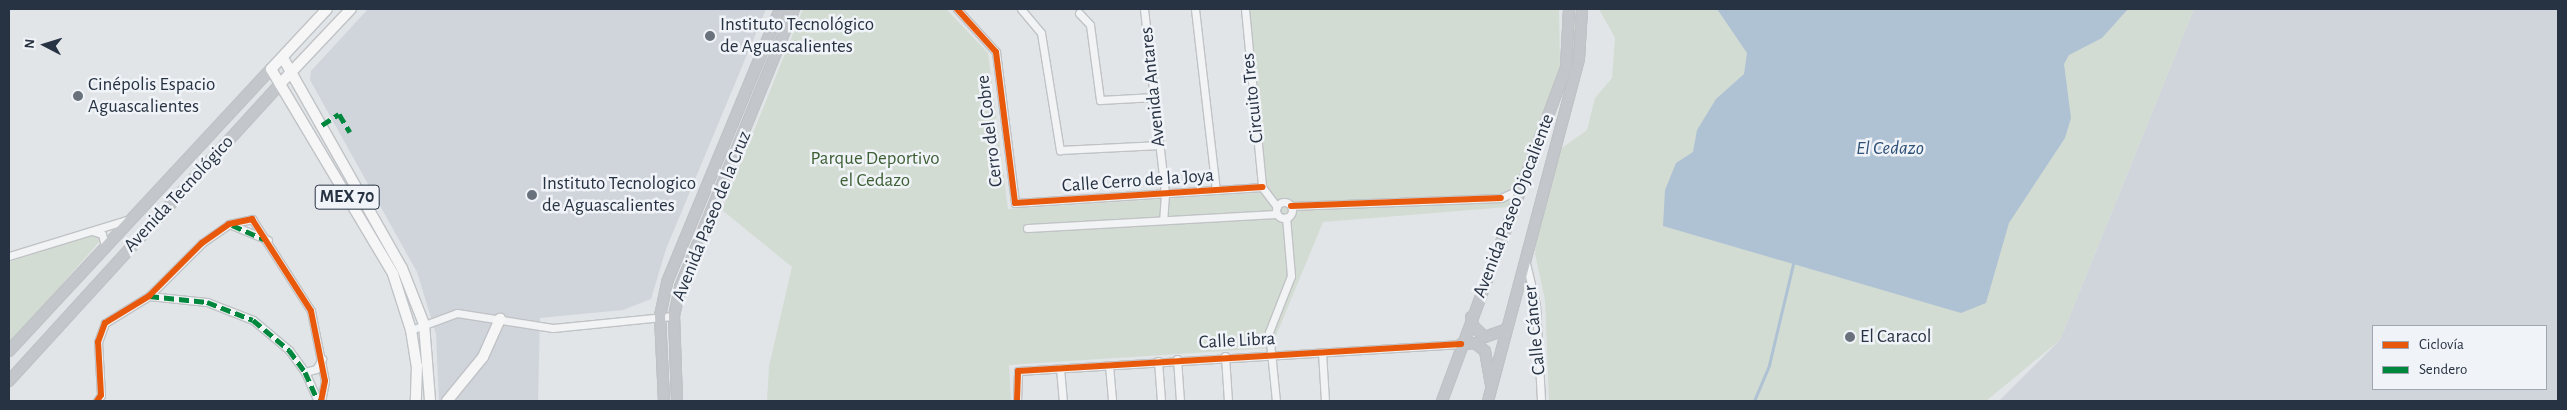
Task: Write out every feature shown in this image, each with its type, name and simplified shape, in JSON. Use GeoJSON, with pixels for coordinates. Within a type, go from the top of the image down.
{"type":"FeatureCollection","features":[{"type":"Feature","properties":{"kind":"main road","name":"Avenida Tecnológico"},"geometry":{"type":"LineString","coordinates":[[9,351],[327,9]]}},
{"type":"Feature","properties":{"kind":"main road","name":"Avenida Tecnológico"},"geometry":{"type":"LineString","coordinates":[[9,381],[280,84],[292,74],[351,9]]}},
{"type":"Feature","properties":{"kind":"main road","name":"Avenida Paseo de la Cruz"},"geometry":{"type":"LineString","coordinates":[[664,401],[660,316],[667,282],[780,9]]}},
{"type":"Feature","properties":{"kind":"main road","name":"Avenida Paseo de la Cruz"},"geometry":{"type":"LineString","coordinates":[[677,401],[674,316],[680,287],[794,9]]}},
{"type":"Feature","properties":{"kind":"main road","name":"Avenida Paseo Ojocaliente"},"geometry":{"type":"LineString","coordinates":[[1442,401],[1471,317],[1566,67],[1569,9]]}},
{"type":"Feature","properties":{"kind":"main road","name":"Avenida Paseo Ojocaliente"},"geometry":{"type":"LineString","coordinates":[[1490,396],[1579,59],[1582,9]]}},
{"type":"Feature","properties":{"kind":"main road","name":"MEX 70"},"geometry":{"type":"LineString","coordinates":[[283,58],[402,268],[424,324],[430,401]]}},
{"type":"Feature","properties":{"kind":"main road","name":"MEX 70"},"geometry":{"type":"LineString","coordinates":[[271,69],[393,274],[411,330],[417,366],[416,401]]}},
{"type":"Feature","properties":{"kind":"main road"},"geometry":{"type":"LineString","coordinates":[[1471,317],[1473,326],[1485,336],[1507,328]]}},
{"type":"Feature","properties":{"kind":"main road"},"geometry":{"type":"LineString","coordinates":[[447,401],[483,357],[500,319]]}},
{"type":"Feature","properties":{"kind":"main road"},"geometry":{"type":"LineString","coordinates":[[1461,344],[1475,343],[1485,351],[1490,396]]}},
{"type":"Feature","properties":{"kind":"street","name":"Cerro del Cobre"},"geometry":{"type":"LineString","coordinates":[[958,9],[996,52],[1015,203]]}},
{"type":"Feature","properties":{"kind":"street"},"geometry":{"type":"LineString","coordinates":[[1021,9],[1042,33],[1060,150],[1160,145]]}},
{"type":"Feature","properties":{"kind":"street","name":"Avenida Antares"},"geometry":{"type":"LineString","coordinates":[[1144,9],[1165,194],[1163,220]]}},
{"type":"Feature","properties":{"kind":"street"},"geometry":{"type":"LineString","coordinates":[[1195,9],[1216,190]]}},
{"type":"Feature","properties":{"kind":"street","name":"Circuito Tres"},"geometry":{"type":"LineString","coordinates":[[1245,9],[1262,187]]}},
{"type":"Feature","properties":{"kind":"street"},"geometry":{"type":"LineString","coordinates":[[1079,13],[1090,25],[1100,100],[1155,97]]}},
{"type":"Feature","properties":{"kind":"street"},"geometry":{"type":"LineString","coordinates":[[1262,187],[1277,210],[1286,218]]}},
{"type":"Feature","properties":{"kind":"street","name":"Calle Cerro de la Joya"},"geometry":{"type":"LineString","coordinates":[[1015,203],[1262,187]]}},
{"type":"Feature","properties":{"kind":"street"},"geometry":{"type":"LineString","coordinates":[[1277,210],[1282,202],[1292,206],[1501,198],[1520,190]]}},
{"type":"Feature","properties":{"kind":"street"},"geometry":{"type":"LineString","coordinates":[[1501,198],[1513,209]]}},
{"type":"Feature","properties":{"kind":"street"},"geometry":{"type":"LineString","coordinates":[[1276,401],[1271,325],[1291,276],[1286,218],[1292,206]]}},
{"type":"Feature","properties":{"kind":"street"},"geometry":{"type":"LineString","coordinates":[[1026,228],[1163,220],[1277,210]]}},
{"type":"Feature","properties":{"kind":"street","name":"Avenida Tecnológico"},"geometry":{"type":"LineString","coordinates":[[9,256],[130,219]]}},
{"type":"Feature","properties":{"kind":"street"},"geometry":{"type":"LineString","coordinates":[[98,401],[101,395],[98,342],[105,323],[149,296],[202,243],[229,224],[252,219],[268,240],[311,311],[322,359],[319,401]]}},
{"type":"Feature","properties":{"kind":"street"},"geometry":{"type":"LineString","coordinates":[[229,224],[268,240]]}},
{"type":"Feature","properties":{"kind":"street","name":"Avenida Tecnológico"},"geometry":{"type":"LineString","coordinates":[[92,230],[102,234],[105,246]]}},
{"type":"Feature","properties":{"kind":"street","name":"Calle Cáncer"},"geometry":{"type":"LineString","coordinates":[[1525,259],[1536,305],[1541,401]]}},
{"type":"Feature","properties":{"kind":"street"},"geometry":{"type":"LineString","coordinates":[[149,296],[207,302],[253,320],[289,350],[305,372],[319,401]]}},
{"type":"Feature","properties":{"kind":"street"},"geometry":{"type":"LineString","coordinates":[[411,330],[457,313],[553,328],[674,316]]}},
{"type":"Feature","properties":{"kind":"street","name":"Calle Libra"},"geometry":{"type":"LineString","coordinates":[[1017,401],[1016,372],[1225,356],[1461,344]]}},
{"type":"Feature","properties":{"kind":"street"},"geometry":{"type":"LineString","coordinates":[[1322,352],[1325,401]]}},
{"type":"Feature","properties":{"kind":"street"},"geometry":{"type":"LineString","coordinates":[[1225,356],[1228,401]]}},
{"type":"Feature","properties":{"kind":"street"},"geometry":{"type":"LineString","coordinates":[[305,372],[316,369],[322,359]]}},
{"type":"Feature","properties":{"kind":"street"},"geometry":{"type":"LineString","coordinates":[[1177,360],[1180,401]]}},
{"type":"Feature","properties":{"kind":"street"},"geometry":{"type":"LineString","coordinates":[[1158,361],[1161,401]]}},
{"type":"Feature","properties":{"kind":"street"},"geometry":{"type":"LineString","coordinates":[[1109,365],[1112,401]]}},
{"type":"Feature","properties":{"kind":"street"},"geometry":{"type":"LineString","coordinates":[[1060,368],[1063,401]]}},
{"type":"Feature","properties":{"kind":"shaded area","name":"Instituto Tecnologico de Aguascalientes"},"geometry":{"type":"Polygon","coordinates":[[[368,9],[766,9],[666,249],[651,299],[623,310],[540,318],[538,401],[439,401],[436,334],[417,272],[310,80],[311,71],[368,9]]]}},
{"type":"Feature","properties":{"kind":"shaded area"},"geometry":{"type":"Polygon","coordinates":[[[2194,9],[2558,9],[2558,401],[1999,401],[2060,340],[2194,9]]]}},
{"type":"Feature","properties":{"kind":"green space","name":"Parque Deportivo el Cedazo"},"geometry":{"type":"Polygon","coordinates":[[[803,9],[946,9],[988,53],[1008,209],[1268,192],[1248,9],[1559,9],[1560,66],[1508,207],[1323,222],[1271,348],[1009,365],[1011,401],[767,401],[769,366],[792,267],[722,210],[803,9]]]}},
{"type":"Feature","properties":{"kind":"green space"},"geometry":{"type":"Polygon","coordinates":[[[1599,9],[2194,9],[2060,340],[1986,401],[1549,401],[1545,300],[1535,254],[1539,210],[1559,150],[1587,130],[1595,98],[1612,78],[1615,38],[1599,9]]]}},
{"type":"Feature","properties":{"kind":"green space"},"geometry":{"type":"Polygon","coordinates":[[[94,234],[100,237],[99,242],[9,345],[9,262],[94,234]]]}},
{"type":"Feature","properties":{"kind":"water","name":"El Cedazo"},"geometry":{"type":"Polygon","coordinates":[[[1717,9],[2128,9],[2102,38],[2069,55],[2064,64],[2071,118],[2065,138],[2009,223],[1986,303],[1961,313],[1663,226],[1665,190],[1676,163],[1693,152],[1697,130],[1716,99],[1744,74],[1747,53],[1717,9]]]}},
{"type":"Feature","properties":{"kind":"waterway","name":"El Cedazo"},"geometry":{"type":"LineString","coordinates":[[1754,401],[1769,365],[1793,264]]}},
{"type":"Feature","properties":{"kind":"marked path"},"geometry":{"type":"LineString","coordinates":[[322,125],[339,114],[350,132]]}},
{"type":"Feature","properties":{"kind":"marked path"},"geometry":{"type":"LineString","coordinates":[[232,225],[264,239]]}},
{"type":"Feature","properties":{"kind":"marked path"},"geometry":{"type":"LineString","coordinates":[[149,296],[207,302],[253,320],[289,350],[305,372],[318,401]]}},
{"type":"Feature","properties":{"kind":"cycle path"},"geometry":{"type":"LineString","coordinates":[[957,9],[996,52],[1015,203],[1262,187]]}},
{"type":"Feature","properties":{"kind":"cycle path"},"geometry":{"type":"LineString","coordinates":[[1291,206],[1501,198]]}},
{"type":"Feature","properties":{"kind":"cycle path"},"geometry":{"type":"LineString","coordinates":[[97,401],[101,395],[98,342],[105,323],[149,296],[202,243],[229,224],[252,219],[311,311],[325,381],[321,401]]}},
{"type":"Feature","properties":{"kind":"cycle path"},"geometry":{"type":"LineString","coordinates":[[1017,401],[1018,371],[1461,344]]}},
{"type":"Feature","properties":{"kind":"place","name":"Instituto Tecnológico de Aguascalientes"},"geometry":{"type":"Point","coordinates":[710,36]}},
{"type":"Feature","properties":{"kind":"place","name":"Cinépolis Espacio Aguascalientes"},"geometry":{"type":"Point","coordinates":[78,96]}},
{"type":"Feature","properties":{"kind":"place","name":"Instituto Tecnologico de Aguascalientes"},"geometry":{"type":"Point","coordinates":[532,195]}},
{"type":"Feature","properties":{"kind":"place","name":"El Caracol"},"geometry":{"type":"Point","coordinates":[1850,337]}}]}
